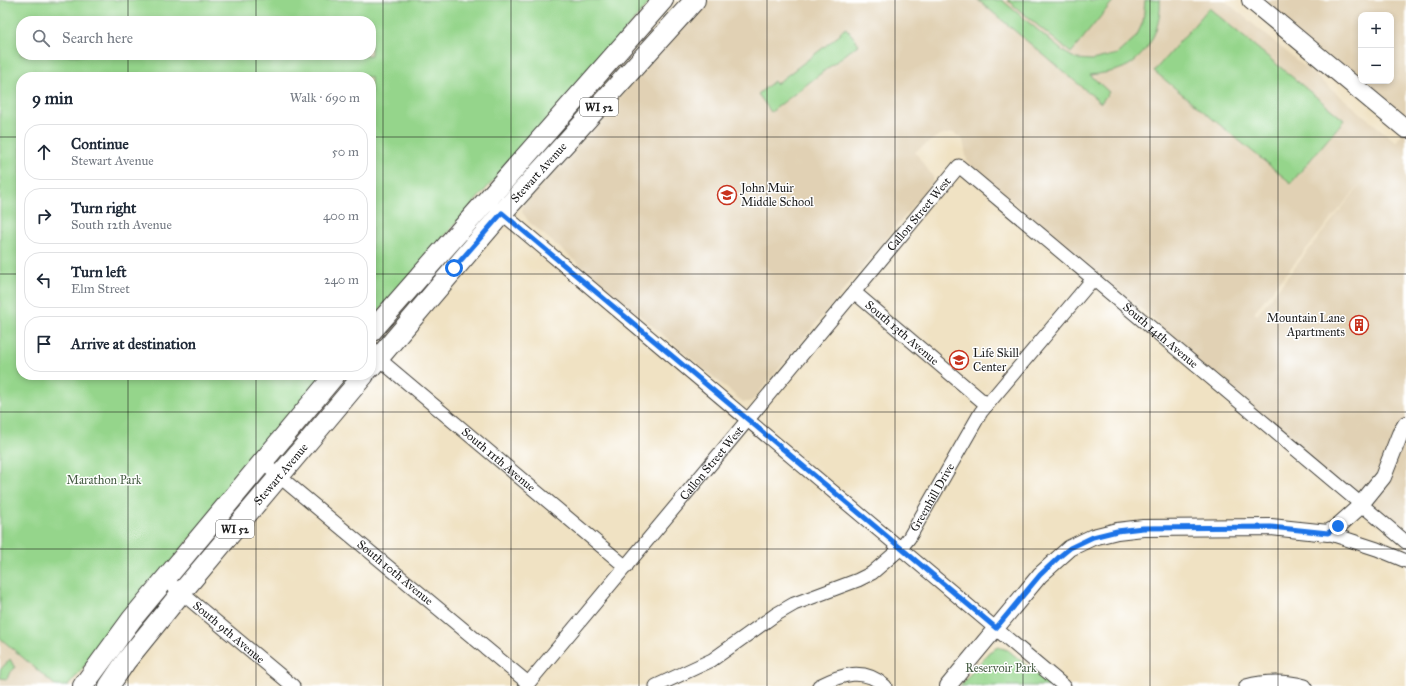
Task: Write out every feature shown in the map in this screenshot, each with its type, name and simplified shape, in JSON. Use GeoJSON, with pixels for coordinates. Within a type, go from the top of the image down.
{"type":"FeatureCollection","features":[{"type":"Feature","properties":{"kind":"main road","name":"Stewart Avenue"},"geometry":{"type":"LineString","coordinates":[[376,326],[663,0]]}},
{"type":"Feature","properties":{"kind":"main road"},"geometry":{"type":"LineString","coordinates":[[1252,0],[1406,129]]}},
{"type":"Feature","properties":{"kind":"main road","name":"Stewart Avenue"},"geometry":{"type":"LineString","coordinates":[[376,356],[502,213],[692,3]]}},
{"type":"Feature","properties":{"kind":"main road","name":"Stewart Avenue"},"geometry":{"type":"LineString","coordinates":[[83,686],[121,632],[331,380]]}},
{"type":"Feature","properties":{"kind":"main road","name":"Stewart Avenue"},"geometry":{"type":"LineString","coordinates":[[109,686],[126,661],[181,593],[360,380]]}},
{"type":"Feature","properties":{"kind":"street","name":"South 14th Avenue"},"geometry":{"type":"LineString","coordinates":[[959,166],[1406,542]]}},
{"type":"Feature","properties":{"kind":"street","name":"Callon Street West"},"geometry":{"type":"LineString","coordinates":[[527,685],[959,166]]}},
{"type":"Feature","properties":{"kind":"street"},"geometry":{"type":"LineString","coordinates":[[486,200],[902,548],[1064,686]]}},
{"type":"Feature","properties":{"kind":"street","name":"Greenhill Drive"},"geometry":{"type":"LineString","coordinates":[[656,686],[712,660],[775,615],[794,604],[858,580],[872,573],[902,548],[986,405],[1093,279]]}},
{"type":"Feature","properties":{"kind":"street","name":"South 13th Avenue"},"geometry":{"type":"LineString","coordinates":[[854,292],[986,405]]}},
{"type":"Feature","properties":{"kind":"street","name":"South 11th Avenue"},"geometry":{"type":"LineString","coordinates":[[376,361],[626,567]]}},
{"type":"Feature","properties":{"kind":"street"},"geometry":{"type":"LineString","coordinates":[[1328,533],[1342,523],[1361,505],[1383,477],[1400,434],[1406,424]]}},
{"type":"Feature","properties":{"kind":"street","name":"South 10th Avenue"},"geometry":{"type":"LineString","coordinates":[[262,462],[527,685]]}},
{"type":"Feature","properties":{"kind":"street"},"geometry":{"type":"LineString","coordinates":[[948,686],[1040,575],[1070,548],[1093,537],[1117,531],[1143,528],[1271,527],[1328,533],[1378,549],[1406,561]]}},
{"type":"Feature","properties":{"kind":"street","name":"South 9th Avenue"},"geometry":{"type":"LineString","coordinates":[[165,579],[293,686]]}},
{"type":"Feature","properties":{"kind":"street"},"geometry":{"type":"LineString","coordinates":[[819,686],[838,677],[858,674],[872,677],[885,686]]}},
{"type":"Feature","properties":{"kind":"street"},"geometry":{"type":"LineString","coordinates":[[1246,686],[1257,683],[1278,682],[1305,686]]}},
{"type":"Feature","properties":{"kind":"shaded area","name":"John Muir Middle School"},"geometry":{"type":"Polygon","coordinates":[[[705,0],[1224,0],[1396,142],[1405,130],[1251,0],[1406,0],[1406,542],[1170,343],[1155,320],[972,167],[967,161],[963,140],[954,133],[939,135],[915,152],[933,177],[933,182],[753,400],[749,402],[743,402],[529,222],[522,212],[523,204],[705,0]],[[1377,164],[1254,312],[1257,315],[1377,164]]]}},
{"type":"Feature","properties":{"kind":"shaded area"},"geometry":{"type":"Polygon","coordinates":[[[0,638],[56,686],[0,686],[0,638]]]}},
{"type":"Feature","properties":{"kind":"green space","name":"Marathon Park"},"geometry":{"type":"Polygon","coordinates":[[[0,0],[652,0],[376,314],[376,72],[16,72],[16,380],[322,380],[68,686],[56,686],[0,638],[0,0]]]}},
{"type":"Feature","properties":{"kind":"green space"},"geometry":{"type":"Polygon","coordinates":[[[978,0],[1002,0],[1064,52],[1076,59],[1092,60],[1117,54],[1136,37],[1143,22],[1145,0],[1160,0],[1160,9],[1157,28],[1149,45],[1143,53],[1129,65],[1120,69],[1090,75],[1109,92],[1101,103],[978,0]]]}},
{"type":"Feature","properties":{"kind":"green space"},"geometry":{"type":"Polygon","coordinates":[[[1007,0],[1114,0],[1071,53],[1007,0]]]}},
{"type":"Feature","properties":{"kind":"green space"},"geometry":{"type":"Polygon","coordinates":[[[1209,8],[1344,120],[1291,183],[1154,71],[1209,8]]]}},
{"type":"Feature","properties":{"kind":"green space"},"geometry":{"type":"Polygon","coordinates":[[[846,28],[859,44],[771,112],[758,94],[774,81],[776,84],[841,34],[840,32],[846,28]]]}},
{"type":"Feature","properties":{"kind":"green space","name":"Reservoir Park"},"geometry":{"type":"Polygon","coordinates":[[[998,647],[1008,650],[1051,686],[960,686],[989,652],[998,647]]]}},
{"type":"Feature","properties":{"kind":"green space"},"geometry":{"type":"Polygon","coordinates":[[[10,659],[15,668],[9,674],[7,679],[0,678],[0,670],[10,659]]]}},
{"type":"Feature","properties":{"kind":"place","name":"John Muir Middle School"},"geometry":{"type":"Point","coordinates":[727,195]}},
{"type":"Feature","properties":{"kind":"place","name":"Mountain Lane Apartments"},"geometry":{"type":"Point","coordinates":[1359,325]}},
{"type":"Feature","properties":{"kind":"place","name":"Life Skill Center"},"geometry":{"type":"Point","coordinates":[959,360]}},
{"type":"Feature","properties":{"kind":"route"},"geometry":{"type":"LineString","coordinates":[[454,268],[502,213],[996,628],[1040,575],[1059,557],[1070,548],[1093,537],[1117,531],[1143,528],[1271,527],[1328,533],[1338,526]]}}]}
